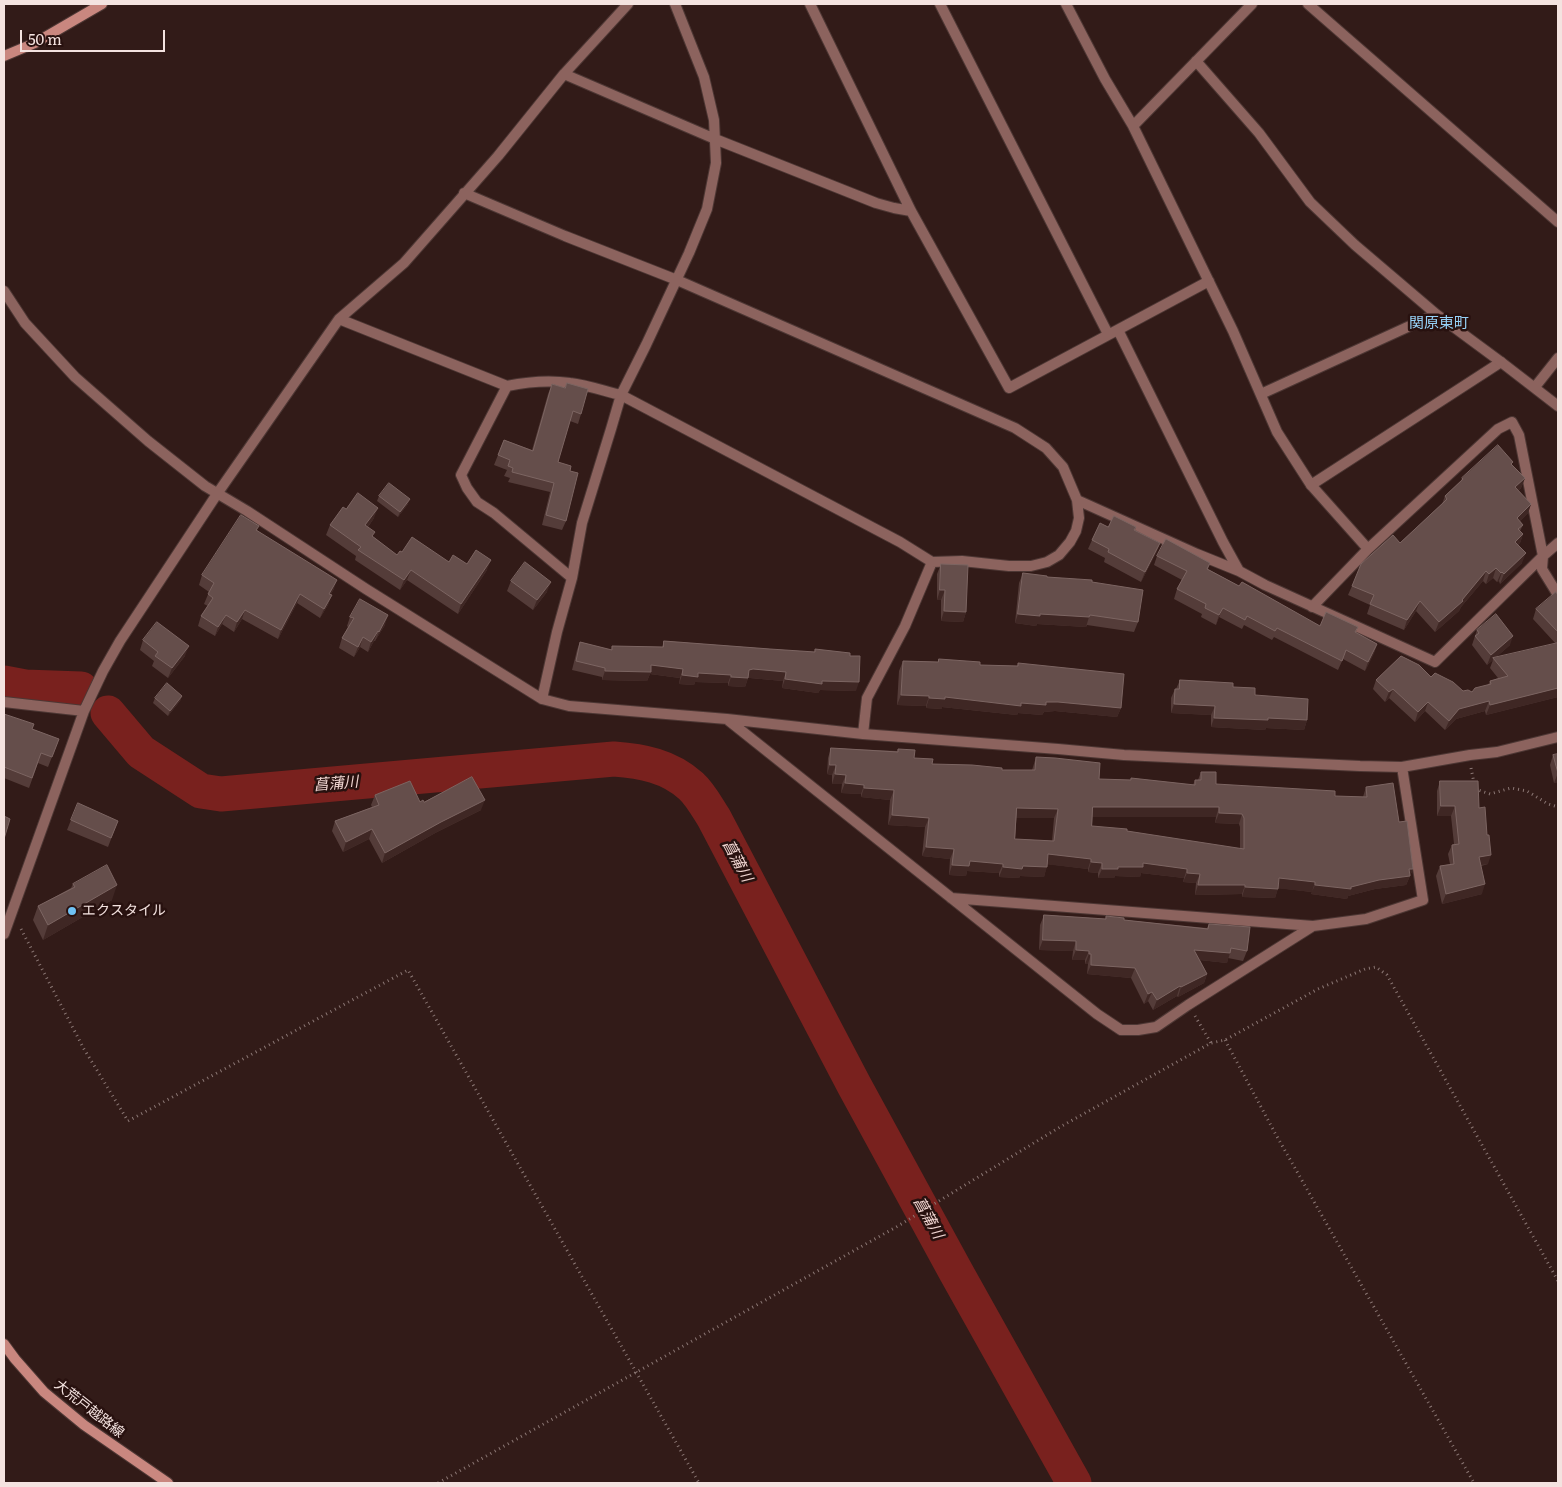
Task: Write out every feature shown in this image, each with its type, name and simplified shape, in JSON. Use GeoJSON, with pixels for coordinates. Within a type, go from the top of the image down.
{"type":"FeatureCollection","features":[{"type":"Feature","properties":{"kind":"main road"},"geometry":{"type":"LineString","coordinates":[[4,56],[35,42],[102,4]]}},
{"type":"Feature","properties":{"kind":"main road","name":"大荒戸越路線"},"geometry":{"type":"LineString","coordinates":[[4,1344],[44,1392],[84,1425],[168,1483]]}},
{"type":"Feature","properties":{"kind":"street"},"geometry":{"type":"LineString","coordinates":[[4,934],[84,711],[103,671],[120,641],[217,494],[339,320],[404,264],[498,156],[564,74],[628,4]]}},
{"type":"Feature","properties":{"kind":"street"},"geometry":{"type":"LineString","coordinates":[[542,699],[557,632],[572,578],[582,523],[620,395],[677,280],[707,209],[716,163],[714,120],[704,77],[675,4]]}},
{"type":"Feature","properties":{"kind":"street"},"geometry":{"type":"LineString","coordinates":[[810,4],[911,211],[1009,388],[1209,281]]}},
{"type":"Feature","properties":{"kind":"street"},"geometry":{"type":"LineString","coordinates":[[940,4],[1239,570]]}},
{"type":"Feature","properties":{"kind":"street"},"geometry":{"type":"LineString","coordinates":[[1066,4],[1105,79],[1133,126],[1244,355],[1277,432],[1311,485],[1368,549]]}},
{"type":"Feature","properties":{"kind":"street"},"geometry":{"type":"LineString","coordinates":[[1133,126],[1252,4]]}},
{"type":"Feature","properties":{"kind":"street"},"geometry":{"type":"LineString","coordinates":[[1308,4],[1558,222]]}},
{"type":"Feature","properties":{"kind":"street"},"geometry":{"type":"LineString","coordinates":[[1196,60],[1259,133],[1310,202],[1355,246],[1436,314],[1558,406]]}},
{"type":"Feature","properties":{"kind":"street"},"geometry":{"type":"LineString","coordinates":[[564,74],[715,139],[876,203],[911,211]]}},
{"type":"Feature","properties":{"kind":"street"},"geometry":{"type":"LineString","coordinates":[[339,320],[507,386],[522,383],[571,383],[620,395],[900,542],[932,562],[962,561],[1008,566],[1032,566],[1047,562],[1059,555],[1070,542],[1076,531],[1079,518],[1077,500],[1063,467],[1046,448],[1015,428],[677,280],[565,236],[464,193]]}},
{"type":"Feature","properties":{"kind":"street"},"geometry":{"type":"LineString","coordinates":[[4,291],[25,323],[75,377],[148,441],[205,486],[248,511],[366,589],[542,699],[569,706],[727,719],[863,734],[1019,745],[1124,755],[1402,767],[1497,752],[1558,737]]}},
{"type":"Feature","properties":{"kind":"street"},"geometry":{"type":"LineString","coordinates":[[1260,394],[1436,314]]}},
{"type":"Feature","properties":{"kind":"street"},"geometry":{"type":"LineString","coordinates":[[1534,387],[1558,358]]}},
{"type":"Feature","properties":{"kind":"street"},"geometry":{"type":"LineString","coordinates":[[1311,485],[1501,362]]}},
{"type":"Feature","properties":{"kind":"street"},"geometry":{"type":"LineString","coordinates":[[507,386],[461,475],[467,488],[478,502],[572,578]]}},
{"type":"Feature","properties":{"kind":"street"},"geometry":{"type":"LineString","coordinates":[[1312,607],[1368,549],[1498,429],[1512,422],[1519,435],[1543,556],[1542,569],[1558,595]]}},
{"type":"Feature","properties":{"kind":"street"},"geometry":{"type":"LineString","coordinates":[[1077,500],[1197,554],[1239,570],[1265,585],[1434,662],[1558,543]]}},
{"type":"Feature","properties":{"kind":"street"},"geometry":{"type":"LineString","coordinates":[[863,734],[867,698],[905,626],[932,562]]}},
{"type":"Feature","properties":{"kind":"street"},"geometry":{"type":"LineString","coordinates":[[4,702],[84,711]]}},
{"type":"Feature","properties":{"kind":"street"},"geometry":{"type":"LineString","coordinates":[[727,719],[1097,1014],[1121,1030],[1156,1027],[1314,926]]}},
{"type":"Feature","properties":{"kind":"street"},"geometry":{"type":"LineString","coordinates":[[952,898],[1314,926],[1366,919],[1423,900],[1402,767]]}},
{"type":"Feature","properties":{"kind":"path"},"geometry":{"type":"LineString","coordinates":[[1470,755],[1474,783],[1478,790],[1490,794],[1511,788],[1527,791],[1548,804],[1558,807]]}},
{"type":"Feature","properties":{"kind":"path"},"geometry":{"type":"LineString","coordinates":[[11,911],[84,1049],[128,1121],[408,970],[699,1483]]}},
{"type":"Feature","properties":{"kind":"path"},"geometry":{"type":"LineString","coordinates":[[438,1483],[898,1226],[1060,1127],[1211,1043],[1226,1040],[1318,989],[1365,969],[1376,967],[1387,975],[1558,1281]]}},
{"type":"Feature","properties":{"kind":"path"},"geometry":{"type":"LineString","coordinates":[[1188,1005],[1211,1043]]}},
{"type":"Feature","properties":{"kind":"path"},"geometry":{"type":"LineString","coordinates":[[1226,1040],[1274,1133],[1474,1483]]}},
{"type":"Feature","properties":{"kind":"building"},"geometry":{"type":"Polygon","coordinates":[[[567,383],[588,389],[581,414],[573,411],[558,462],[571,466],[570,471],[578,473],[566,521],[546,515],[554,483],[512,472],[513,468],[508,466],[510,460],[498,455],[504,440],[533,451],[552,384],[565,388],[567,383]]]}},
{"type":"Feature","properties":{"kind":"building"},"geometry":{"type":"Polygon","coordinates":[[[1498,445],[1513,462],[1511,464],[1525,478],[1515,487],[1531,504],[1517,518],[1523,525],[1518,529],[1523,534],[1515,542],[1526,553],[1504,574],[1496,568],[1489,574],[1486,571],[1463,601],[1439,622],[1420,601],[1407,620],[1370,604],[1374,595],[1352,586],[1361,564],[1393,535],[1400,543],[1447,499],[1445,496],[1462,478],[1498,445]]]}},
{"type":"Feature","properties":{"kind":"building"},"geometry":{"type":"Polygon","coordinates":[[[389,483],[410,499],[400,512],[379,496],[389,483]]]}},
{"type":"Feature","properties":{"kind":"building"},"geometry":{"type":"Polygon","coordinates":[[[358,493],[378,508],[365,525],[375,532],[372,536],[397,555],[400,551],[402,552],[412,537],[449,562],[453,555],[467,564],[476,550],[491,560],[461,604],[411,570],[404,580],[358,550],[361,547],[330,525],[343,507],[346,509],[358,493]]]}},
{"type":"Feature","properties":{"kind":"building"},"geometry":{"type":"Polygon","coordinates":[[[241,515],[259,526],[256,530],[337,580],[329,594],[332,595],[324,609],[300,594],[281,630],[245,610],[237,622],[226,615],[218,627],[201,616],[213,598],[208,594],[214,583],[202,575],[241,515]]]}},
{"type":"Feature","properties":{"kind":"building"},"geometry":{"type":"Polygon","coordinates":[[[1114,516],[1136,527],[1134,530],[1160,543],[1145,572],[1108,552],[1109,549],[1092,540],[1100,523],[1108,527],[1114,516]]]}},
{"type":"Feature","properties":{"kind":"building"},"geometry":{"type":"Polygon","coordinates":[[[1166,539],[1210,563],[1207,569],[1239,586],[1242,582],[1320,626],[1326,612],[1358,627],[1355,632],[1377,644],[1368,662],[1346,650],[1342,661],[1277,628],[1275,631],[1247,616],[1245,620],[1223,608],[1219,615],[1205,608],[1206,604],[1177,589],[1187,571],[1157,556],[1166,539]]]}},
{"type":"Feature","properties":{"kind":"building"},"geometry":{"type":"Polygon","coordinates":[[[525,562],[551,582],[537,600],[511,581],[525,562]]]}},
{"type":"Feature","properties":{"kind":"building"},"geometry":{"type":"Polygon","coordinates":[[[941,564],[968,565],[966,612],[944,611],[945,590],[940,590],[941,564]]]}},
{"type":"Feature","properties":{"kind":"building"},"geometry":{"type":"Polygon","coordinates":[[[1023,573],[1047,577],[1092,580],[1092,582],[1143,590],[1138,622],[1090,615],[1089,617],[1018,614],[1023,573]]]}},
{"type":"Feature","properties":{"kind":"building"},"geometry":{"type":"Polygon","coordinates":[[[1556,592],[1558,595],[1558,632],[1536,609],[1556,592]]]}},
{"type":"Feature","properties":{"kind":"building"},"geometry":{"type":"Polygon","coordinates":[[[360,599],[388,615],[371,642],[363,637],[358,647],[342,638],[354,618],[350,617],[360,599]]]}},
{"type":"Feature","properties":{"kind":"building"},"geometry":{"type":"Polygon","coordinates":[[[1496,614],[1513,636],[1491,655],[1475,636],[1479,633],[1477,630],[1496,614]]]}},
{"type":"Feature","properties":{"kind":"building"},"geometry":{"type":"Polygon","coordinates":[[[157,622],[189,646],[172,668],[155,656],[158,652],[143,640],[157,622]]]}},
{"type":"Feature","properties":{"kind":"building"},"geometry":{"type":"Polygon","coordinates":[[[664,641],[815,652],[815,649],[850,653],[850,656],[860,656],[859,682],[822,681],[822,684],[785,679],[786,672],[753,669],[749,670],[748,678],[698,673],[698,677],[682,675],[683,669],[651,665],[651,672],[605,671],[605,668],[576,661],[580,642],[612,650],[612,646],[663,647],[664,641]]]}},
{"type":"Feature","properties":{"kind":"building"},"geometry":{"type":"Polygon","coordinates":[[[1558,643],[1558,688],[1490,705],[1489,701],[1459,709],[1449,721],[1428,702],[1418,712],[1393,689],[1389,692],[1376,680],[1401,656],[1419,665],[1431,677],[1435,673],[1453,682],[1463,691],[1468,690],[1472,692],[1475,688],[1491,684],[1490,681],[1508,676],[1493,658],[1558,643]]]}},
{"type":"Feature","properties":{"kind":"building"},"geometry":{"type":"Polygon","coordinates":[[[939,659],[980,662],[980,665],[1018,666],[1018,663],[1124,674],[1121,708],[1058,702],[1046,702],[1046,705],[1021,703],[1021,706],[945,697],[945,699],[929,698],[929,696],[901,695],[903,661],[938,662],[939,659]]]}},
{"type":"Feature","properties":{"kind":"building"},"geometry":{"type":"Polygon","coordinates":[[[1180,680],[1233,683],[1233,687],[1255,688],[1255,695],[1308,699],[1307,720],[1214,718],[1215,706],[1174,704],[1175,689],[1179,689],[1180,680]]]}},
{"type":"Feature","properties":{"kind":"building"},"geometry":{"type":"Polygon","coordinates":[[[167,683],[182,696],[170,711],[155,698],[167,683]]]}},
{"type":"Feature","properties":{"kind":"building"},"geometry":{"type":"Polygon","coordinates":[[[4,714],[34,724],[32,729],[59,739],[52,757],[41,753],[32,778],[4,767],[4,714]]]}},
{"type":"Feature","properties":{"kind":"building"},"geometry":{"type":"Polygon","coordinates":[[[831,748],[898,752],[898,749],[915,750],[914,758],[933,759],[932,764],[972,765],[1002,768],[1002,770],[1035,770],[1036,757],[1055,758],[1100,763],[1099,779],[1131,780],[1131,778],[1195,785],[1195,780],[1201,780],[1201,772],[1216,772],[1216,784],[1335,791],[1335,796],[1367,797],[1366,787],[1393,783],[1399,822],[1407,821],[1413,869],[1409,869],[1410,876],[1379,880],[1351,887],[1351,889],[1279,878],[1278,889],[1245,887],[1245,885],[1198,885],[1200,874],[1187,873],[1187,869],[1143,863],[1143,867],[1102,869],[1102,863],[1091,862],[1091,859],[1048,854],[1047,867],[1023,866],[1022,869],[1003,867],[1003,864],[970,861],[969,866],[952,865],[954,849],[926,847],[929,818],[892,815],[894,790],[864,788],[864,785],[845,783],[846,775],[835,774],[836,765],[830,765],[831,748]],[[1093,807],[1092,826],[1127,829],[1127,831],[1244,849],[1244,818],[1242,814],[1219,813],[1219,807],[1093,807]],[[1017,808],[1015,839],[1054,841],[1058,809],[1017,808]]]}},
{"type":"Feature","properties":{"kind":"building"},"geometry":{"type":"Polygon","coordinates":[[[1558,754],[1558,773],[1553,755],[1558,754]]]}},
{"type":"Feature","properties":{"kind":"building"},"geometry":{"type":"Polygon","coordinates":[[[472,777],[485,800],[385,853],[372,829],[346,842],[335,821],[379,805],[375,795],[410,781],[420,802],[423,800],[424,802],[472,777]]]}},
{"type":"Feature","properties":{"kind":"building"},"geometry":{"type":"Polygon","coordinates":[[[1440,781],[1478,781],[1479,808],[1485,807],[1491,855],[1479,857],[1485,884],[1446,894],[1440,866],[1454,864],[1452,845],[1459,844],[1455,806],[1441,806],[1440,781]]]}},
{"type":"Feature","properties":{"kind":"building"},"geometry":{"type":"Polygon","coordinates":[[[78,803],[118,821],[111,838],[71,820],[78,803]]]}},
{"type":"Feature","properties":{"kind":"building"},"geometry":{"type":"Polygon","coordinates":[[[4,816],[10,819],[4,839],[4,816]]]}},
{"type":"Feature","properties":{"kind":"building"},"geometry":{"type":"Polygon","coordinates":[[[107,865],[117,885],[48,925],[38,906],[75,887],[73,884],[107,865]]]}},
{"type":"Feature","properties":{"kind":"building"},"geometry":{"type":"Polygon","coordinates":[[[1044,915],[1106,919],[1106,916],[1124,918],[1124,920],[1208,929],[1209,924],[1250,927],[1247,951],[1231,948],[1230,953],[1194,950],[1207,974],[1180,986],[1157,1000],[1152,992],[1148,994],[1135,968],[1091,965],[1091,954],[1089,954],[1089,951],[1076,950],[1076,941],[1043,940],[1044,915]]]}},
{"type":"Feature","properties":{"kind":"waterway","name":"菖蒲川"},"geometry":{"type":"LineString","coordinates":[[4,683],[25,687],[81,689]]}},
{"type":"Feature","properties":{"kind":"waterway","name":"菖蒲川"},"geometry":{"type":"LineString","coordinates":[[108,713],[141,752],[201,791],[221,794],[614,759],[635,761],[655,766],[683,779],[697,793],[714,818],[854,1085],[1074,1483]]}},
{"type":"Feature","properties":{"kind":"place","name":"エクスタイル"},"geometry":{"type":"Point","coordinates":[72,911]}},
{"type":"Feature","properties":{"kind":"district","name":"関原東町"},"geometry":{"type":"Point","coordinates":[1439,324]}}]}
